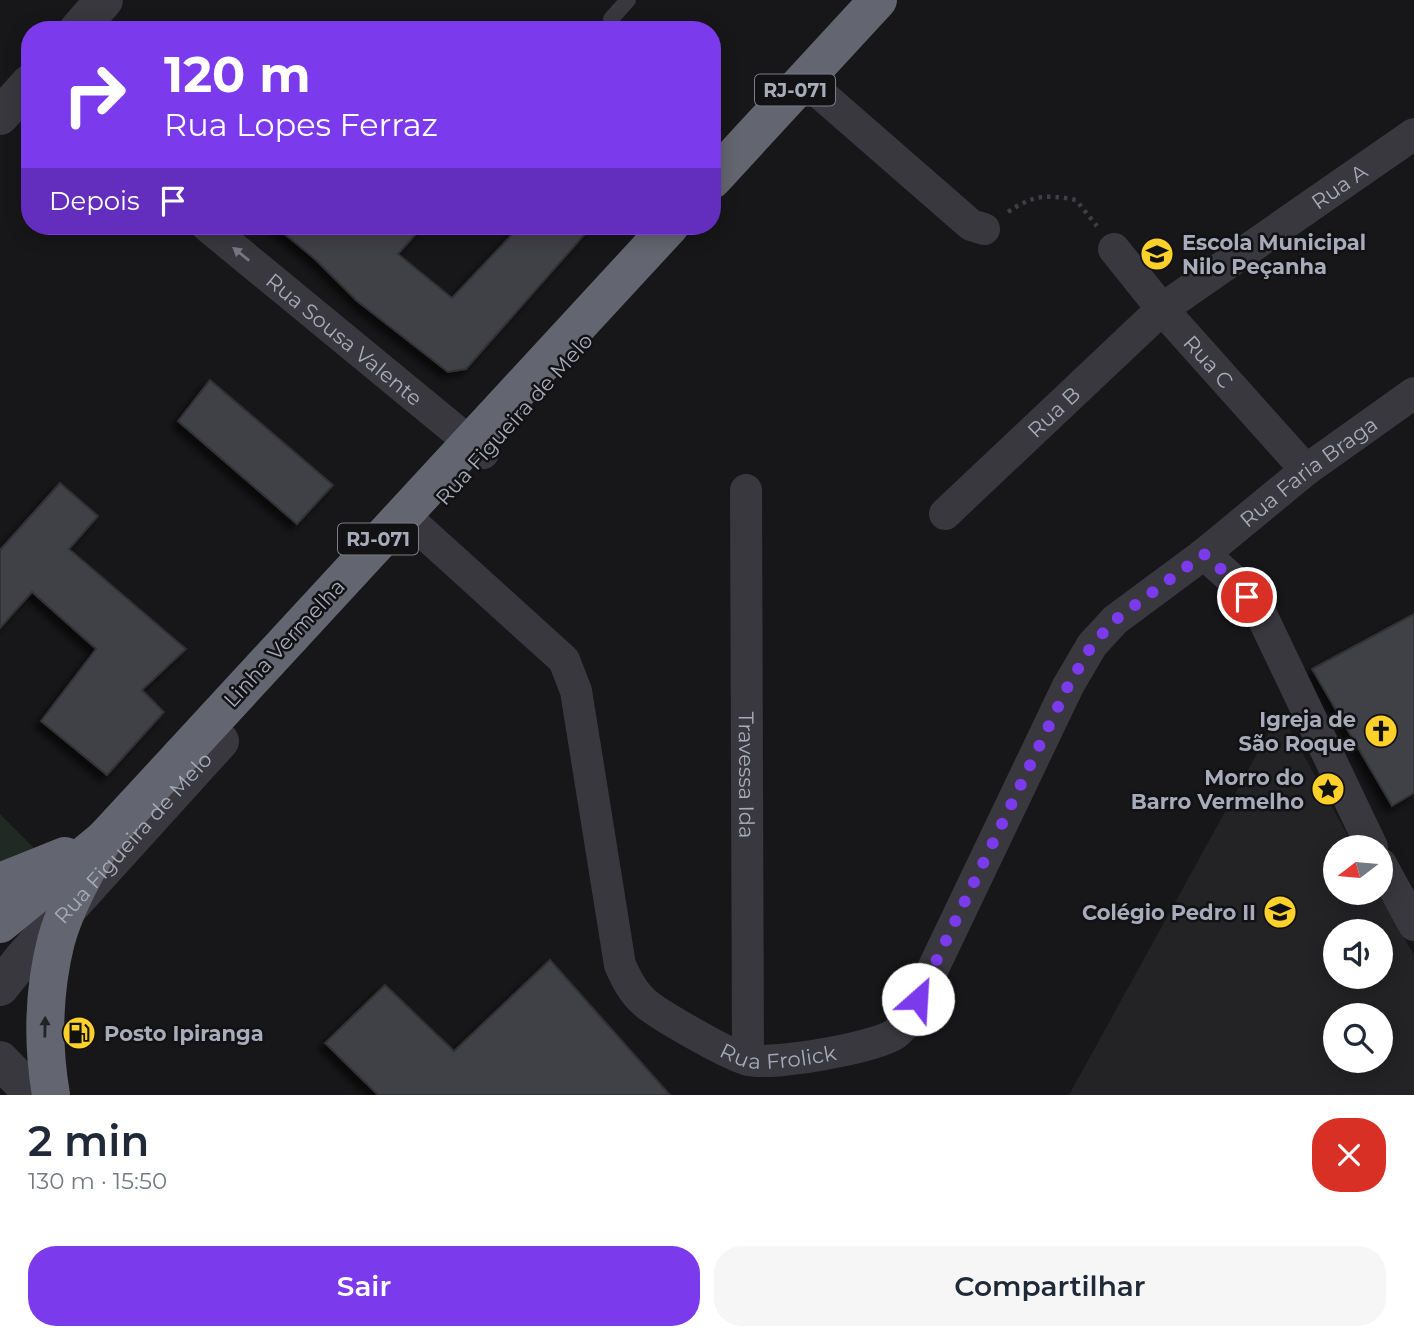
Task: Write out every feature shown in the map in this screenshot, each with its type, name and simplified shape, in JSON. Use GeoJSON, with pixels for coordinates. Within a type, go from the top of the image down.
{"type":"FeatureCollection","features":[{"type":"Feature","properties":{"kind":"highway","name":"RJ-071"},"geometry":{"type":"LineString","coordinates":[[721,164],[872,0]]}},
{"type":"Feature","properties":{"kind":"highway","name":"RJ-071"},"geometry":{"type":"LineString","coordinates":[[721,170],[878,0]]}},
{"type":"Feature","properties":{"kind":"highway","name":"Linha Vermelha"},"geometry":{"type":"LineString","coordinates":[[0,924],[95,843],[659,235]]}},
{"type":"Feature","properties":{"kind":"highway","name":"Linha Vermelha"},"geometry":{"type":"LineString","coordinates":[[0,910],[95,843]]}},
{"type":"Feature","properties":{"kind":"highway"},"geometry":{"type":"LineString","coordinates":[[0,882],[95,843]]}},
{"type":"Feature","properties":{"kind":"highway"},"geometry":{"type":"LineString","coordinates":[[51,1095],[45,1058],[46,999],[57,939],[95,843]]}},
{"type":"Feature","properties":{"kind":"street"},"geometry":{"type":"LineString","coordinates":[[86,21],[104,0]]}},
{"type":"Feature","properties":{"kind":"street"},"geometry":{"type":"LineString","coordinates":[[721,192],[899,0]]}},
{"type":"Feature","properties":{"kind":"street"},"geometry":{"type":"LineString","coordinates":[[815,89],[971,225],[991,224]]}},
{"type":"Feature","properties":{"kind":"street"},"geometry":{"type":"LineString","coordinates":[[0,116],[21,93]]}},
{"type":"Feature","properties":{"kind":"street","name":"Rua A"},"geometry":{"type":"LineString","coordinates":[[1162,309],[1414,134]]}},
{"type":"Feature","properties":{"kind":"street","name":"Rua Sousa Valente"},"geometry":{"type":"LineString","coordinates":[[218,235],[483,453]]}},
{"type":"Feature","properties":{"kind":"street","name":"Rua Figueira de Melo"},"geometry":{"type":"LineString","coordinates":[[0,987],[34,945],[682,235]]}},
{"type":"Feature","properties":{"kind":"street","name":"Rua C"},"geometry":{"type":"LineString","coordinates":[[1115,249],[1162,309],[1306,470]]}},
{"type":"Feature","properties":{"kind":"street","name":"Rua B"},"geometry":{"type":"LineString","coordinates":[[945,514],[1162,309]]}},
{"type":"Feature","properties":{"kind":"street","name":"Rua Faria Braga"},"geometry":{"type":"LineString","coordinates":[[1204,554],[1306,470],[1414,393]]}},
{"type":"Feature","properties":{"kind":"street","name":"Travessa Ida"},"geometry":{"type":"LineString","coordinates":[[746,490],[748,1060]]}},
{"type":"Feature","properties":{"kind":"street","name":"Rua Frolick"},"geometry":{"type":"LineString","coordinates":[[416,526],[564,660],[576,691],[620,965],[627,982],[643,1002],[730,1054],[748,1060],[772,1062],[872,1043],[895,1034],[907,1023],[1068,686],[1092,645],[1115,620],[1204,554]]}},
{"type":"Feature","properties":{"kind":"street"},"geometry":{"type":"LineString","coordinates":[[1204,554],[1233,580],[1261,614],[1366,835]]}},
{"type":"Feature","properties":{"kind":"street"},"geometry":{"type":"LineString","coordinates":[[1393,886],[1414,925]]}},
{"type":"Feature","properties":{"kind":"street"},"geometry":{"type":"LineString","coordinates":[[0,1060],[34,1095]]}},
{"type":"Feature","properties":{"kind":"lane"},"geometry":{"type":"LineString","coordinates":[[611,19],[628,0]]}},
{"type":"Feature","properties":{"kind":"path"},"geometry":{"type":"LineString","coordinates":[[991,224],[1026,200],[1051,195],[1076,200],[1115,249]]}},
{"type":"Feature","properties":{"kind":"shaded area","name":"Colégio Pedro II"},"geometry":{"type":"Polygon","coordinates":[[[1280,712],[1347,835],[1323,835],[1323,905],[1386,905],[1414,955],[1414,1095],[1069,1095],[1280,712]]]}},
{"type":"Feature","properties":{"kind":"shaded area"},"geometry":{"type":"Polygon","coordinates":[[[0,814],[49,863],[0,894],[0,814]]]}},
{"type":"Feature","properties":{"kind":"building"},"geometry":{"type":"Polygon","coordinates":[[[286,235],[415,235],[398,254],[452,298],[512,235],[584,235],[466,369],[448,372],[357,301],[316,260],[286,235]]]}},
{"type":"Feature","properties":{"kind":"building"},"geometry":{"type":"Polygon","coordinates":[[[210,380],[333,485],[297,524],[178,421],[210,380]]]}},
{"type":"Feature","properties":{"kind":"building"},"geometry":{"type":"Polygon","coordinates":[[[60,483],[98,516],[69,549],[186,649],[142,690],[164,712],[107,775],[41,721],[96,649],[32,592],[0,628],[0,550],[60,483]]]}},
{"type":"Feature","properties":{"kind":"building","name":"Igreja de São Roque"},"geometry":{"type":"Polygon","coordinates":[[[1414,614],[1414,793],[1392,806],[1312,669],[1414,614]]]}},
{"type":"Feature","properties":{"kind":"building"},"geometry":{"type":"Polygon","coordinates":[[[550,960],[670,1095],[378,1095],[325,1043],[385,985],[454,1051],[550,960]]]}},
{"type":"Feature","properties":{"kind":"place","name":"Escola Municipal Nilo Peçanha"},"geometry":{"type":"Point","coordinates":[1157,254]}},
{"type":"Feature","properties":{"kind":"place","name":"Igreja de São Roque"},"geometry":{"type":"Point","coordinates":[1381,731]}},
{"type":"Feature","properties":{"kind":"place","name":"Morro do Barro Vermelho"},"geometry":{"type":"Point","coordinates":[1328,789]}},
{"type":"Feature","properties":{"kind":"place","name":"Colégio Pedro II"},"geometry":{"type":"Point","coordinates":[1280,912]}},
{"type":"Feature","properties":{"kind":"place","name":"Posto Ipiranga"},"geometry":{"type":"Point","coordinates":[79,1033]}},
{"type":"Feature","properties":{"kind":"route"},"geometry":{"type":"LineString","coordinates":[[918,999],[1068,686],[1092,645],[1115,620],[1204,554],[1233,580],[1247,597]]}}]}
